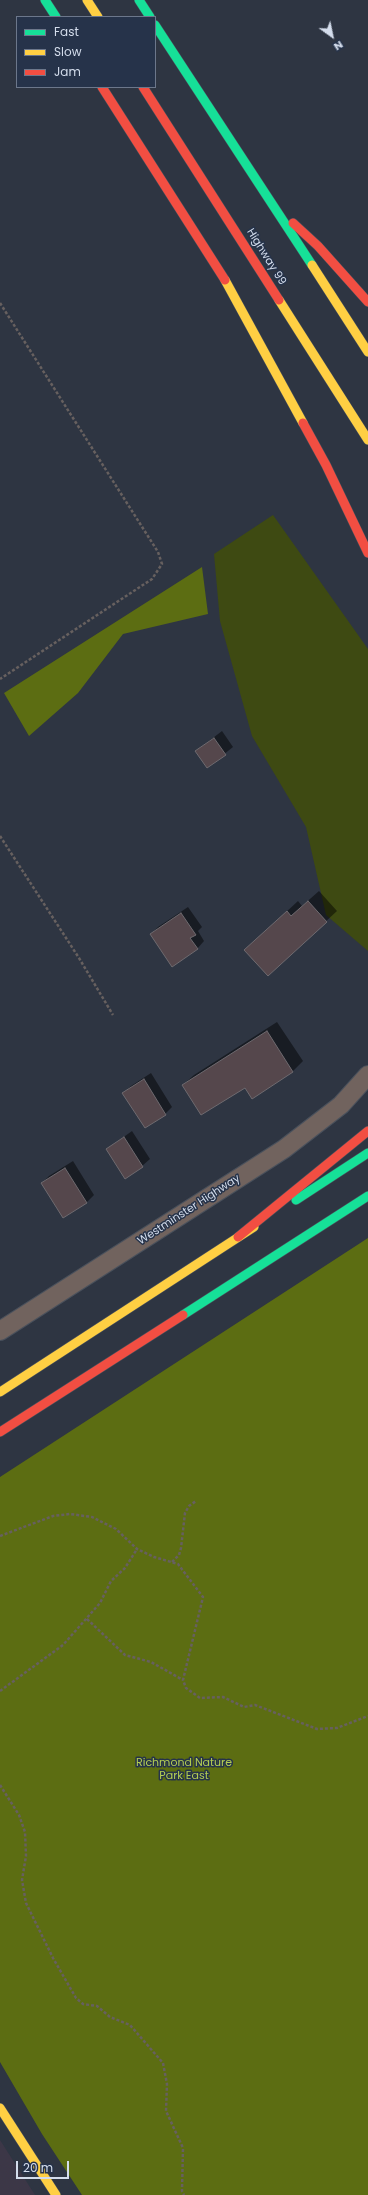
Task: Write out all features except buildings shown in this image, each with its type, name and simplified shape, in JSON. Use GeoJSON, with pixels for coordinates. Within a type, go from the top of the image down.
{"type":"FeatureCollection","features":[{"type":"Feature","properties":{"kind":"main road"},"geometry":{"type":"LineString","coordinates":[[45,0],[55,16]]}},
{"type":"Feature","properties":{"kind":"main road"},"geometry":{"type":"LineString","coordinates":[[88,0],[97,16]]}},
{"type":"Feature","properties":{"kind":"main road"},"geometry":{"type":"LineString","coordinates":[[139,0],[149,16]]}},
{"type":"Feature","properties":{"kind":"main road"},"geometry":{"type":"LineString","coordinates":[[156,27],[368,352]]}},
{"type":"Feature","properties":{"kind":"main road"},"geometry":{"type":"LineString","coordinates":[[103,88],[230,288],[326,464],[368,553]]}},
{"type":"Feature","properties":{"kind":"main road","name":"Highway 99"},"geometry":{"type":"LineString","coordinates":[[144,88],[368,440]]}},
{"type":"Feature","properties":{"kind":"main road"},"geometry":{"type":"LineString","coordinates":[[270,202],[318,246],[368,302]]}},
{"type":"Feature","properties":{"kind":"main road"},"geometry":{"type":"LineString","coordinates":[[238,1237],[368,1131]]}},
{"type":"Feature","properties":{"kind":"main road"},"geometry":{"type":"LineString","coordinates":[[0,1392],[368,1153]]}},
{"type":"Feature","properties":{"kind":"main road"},"geometry":{"type":"LineString","coordinates":[[0,1432],[368,1196]]}},
{"type":"Feature","properties":{"kind":"main road"},"geometry":{"type":"LineString","coordinates":[[0,2108],[56,2195]]}},
{"type":"Feature","properties":{"kind":"street","name":"Westminster Highway"},"geometry":{"type":"LineString","coordinates":[[0,1332],[284,1149],[341,1104],[368,1075]]}},
{"type":"Feature","properties":{"kind":"path"},"geometry":{"type":"LineString","coordinates":[[0,303],[153,546],[162,564],[152,579],[0,679]]}},
{"type":"Feature","properties":{"kind":"path"},"geometry":{"type":"LineString","coordinates":[[0,836],[79,958],[113,1015]]}},
{"type":"Feature","properties":{"kind":"path"},"geometry":{"type":"LineString","coordinates":[[172,1562],[179,1555],[186,1513],[189,1506],[196,1501]]}},
{"type":"Feature","properties":{"kind":"path"},"geometry":{"type":"LineString","coordinates":[[0,1536],[39,1520],[70,1514],[92,1517],[116,1529],[137,1549],[154,1557],[178,1564],[203,1597],[183,1680],[186,1688],[200,1698],[223,1697],[244,1707],[255,1705],[317,1729],[337,1728],[368,1716]]}},
{"type":"Feature","properties":{"kind":"path"},"geometry":{"type":"LineString","coordinates":[[0,1691],[63,1645],[100,1603],[112,1581],[125,1568],[137,1549]]}},
{"type":"Feature","properties":{"kind":"path"},"geometry":{"type":"LineString","coordinates":[[87,1619],[125,1655],[151,1662],[183,1680]]}},
{"type":"Feature","properties":{"kind":"path"},"geometry":{"type":"LineString","coordinates":[[0,1785],[19,1815],[24,1832],[26,1856],[22,1880],[26,1903],[53,1958],[76,1998],[83,2004],[97,2006],[110,2017],[130,2025],[163,2063],[167,2084],[166,2111],[183,2148],[182,2191],[184,2195]]}},
{"type":"Feature","properties":{"kind":"shaded area"},"geometry":{"type":"Polygon","coordinates":[[[0,2140],[35,2195],[0,2195],[0,2140]]]}},
{"type":"Feature","properties":{"kind":"green space"},"geometry":{"type":"Polygon","coordinates":[[[273,515],[368,649],[368,951],[326,915],[306,827],[252,736],[220,621],[214,554],[273,515]]]}},
{"type":"Feature","properties":{"kind":"green space"},"geometry":{"type":"Polygon","coordinates":[[[202,567],[208,614],[123,634],[78,693],[29,736],[4,693],[202,567]]]}},
{"type":"Feature","properties":{"kind":"green space","name":"Richmond Nature Park East"},"geometry":{"type":"Polygon","coordinates":[[[368,1238],[368,2195],[82,2195],[42,2134],[0,2062],[0,1477],[368,1238]]]}},
{"type":"Feature","properties":{"kind":"traffic: fast"},"geometry":{"type":"LineString","coordinates":[[45,0],[55,16]]}},
{"type":"Feature","properties":{"kind":"traffic: fast"},"geometry":{"type":"LineString","coordinates":[[139,0],[149,16]]}},
{"type":"Feature","properties":{"kind":"traffic: fast"},"geometry":{"type":"LineString","coordinates":[[156,27],[312,265]]}},
{"type":"Feature","properties":{"kind":"traffic: fast"},"geometry":{"type":"LineString","coordinates":[[296,1200],[368,1153]]}},
{"type":"Feature","properties":{"kind":"traffic: fast"},"geometry":{"type":"LineString","coordinates":[[183,1315],[368,1196]]}},
{"type":"Feature","properties":{"kind":"traffic: slow"},"geometry":{"type":"LineString","coordinates":[[87,0],[97,16]]}},
{"type":"Feature","properties":{"kind":"traffic: slow"},"geometry":{"type":"LineString","coordinates":[[312,265],[368,352]]}},
{"type":"Feature","properties":{"kind":"traffic: slow"},"geometry":{"type":"LineString","coordinates":[[225,280],[303,423]]}},
{"type":"Feature","properties":{"kind":"traffic: slow"},"geometry":{"type":"LineString","coordinates":[[279,300],[368,440]]}},
{"type":"Feature","properties":{"kind":"traffic: slow"},"geometry":{"type":"LineString","coordinates":[[0,1392],[254,1227]]}},
{"type":"Feature","properties":{"kind":"traffic: slow"},"geometry":{"type":"LineString","coordinates":[[0,2108],[56,2195]]}},
{"type":"Feature","properties":{"kind":"traffic: jam"},"geometry":{"type":"LineString","coordinates":[[103,88],[225,280]]}},
{"type":"Feature","properties":{"kind":"traffic: jam"},"geometry":{"type":"LineString","coordinates":[[144,88],[279,300]]}},
{"type":"Feature","properties":{"kind":"traffic: jam"},"geometry":{"type":"LineString","coordinates":[[293,223],[318,246],[368,302]]}},
{"type":"Feature","properties":{"kind":"traffic: jam"},"geometry":{"type":"LineString","coordinates":[[303,423],[326,465],[368,553]]}},
{"type":"Feature","properties":{"kind":"traffic: jam"},"geometry":{"type":"LineString","coordinates":[[238,1237],[368,1131]]}},
{"type":"Feature","properties":{"kind":"traffic: jam"},"geometry":{"type":"LineString","coordinates":[[0,1432],[183,1315]]}}]}
